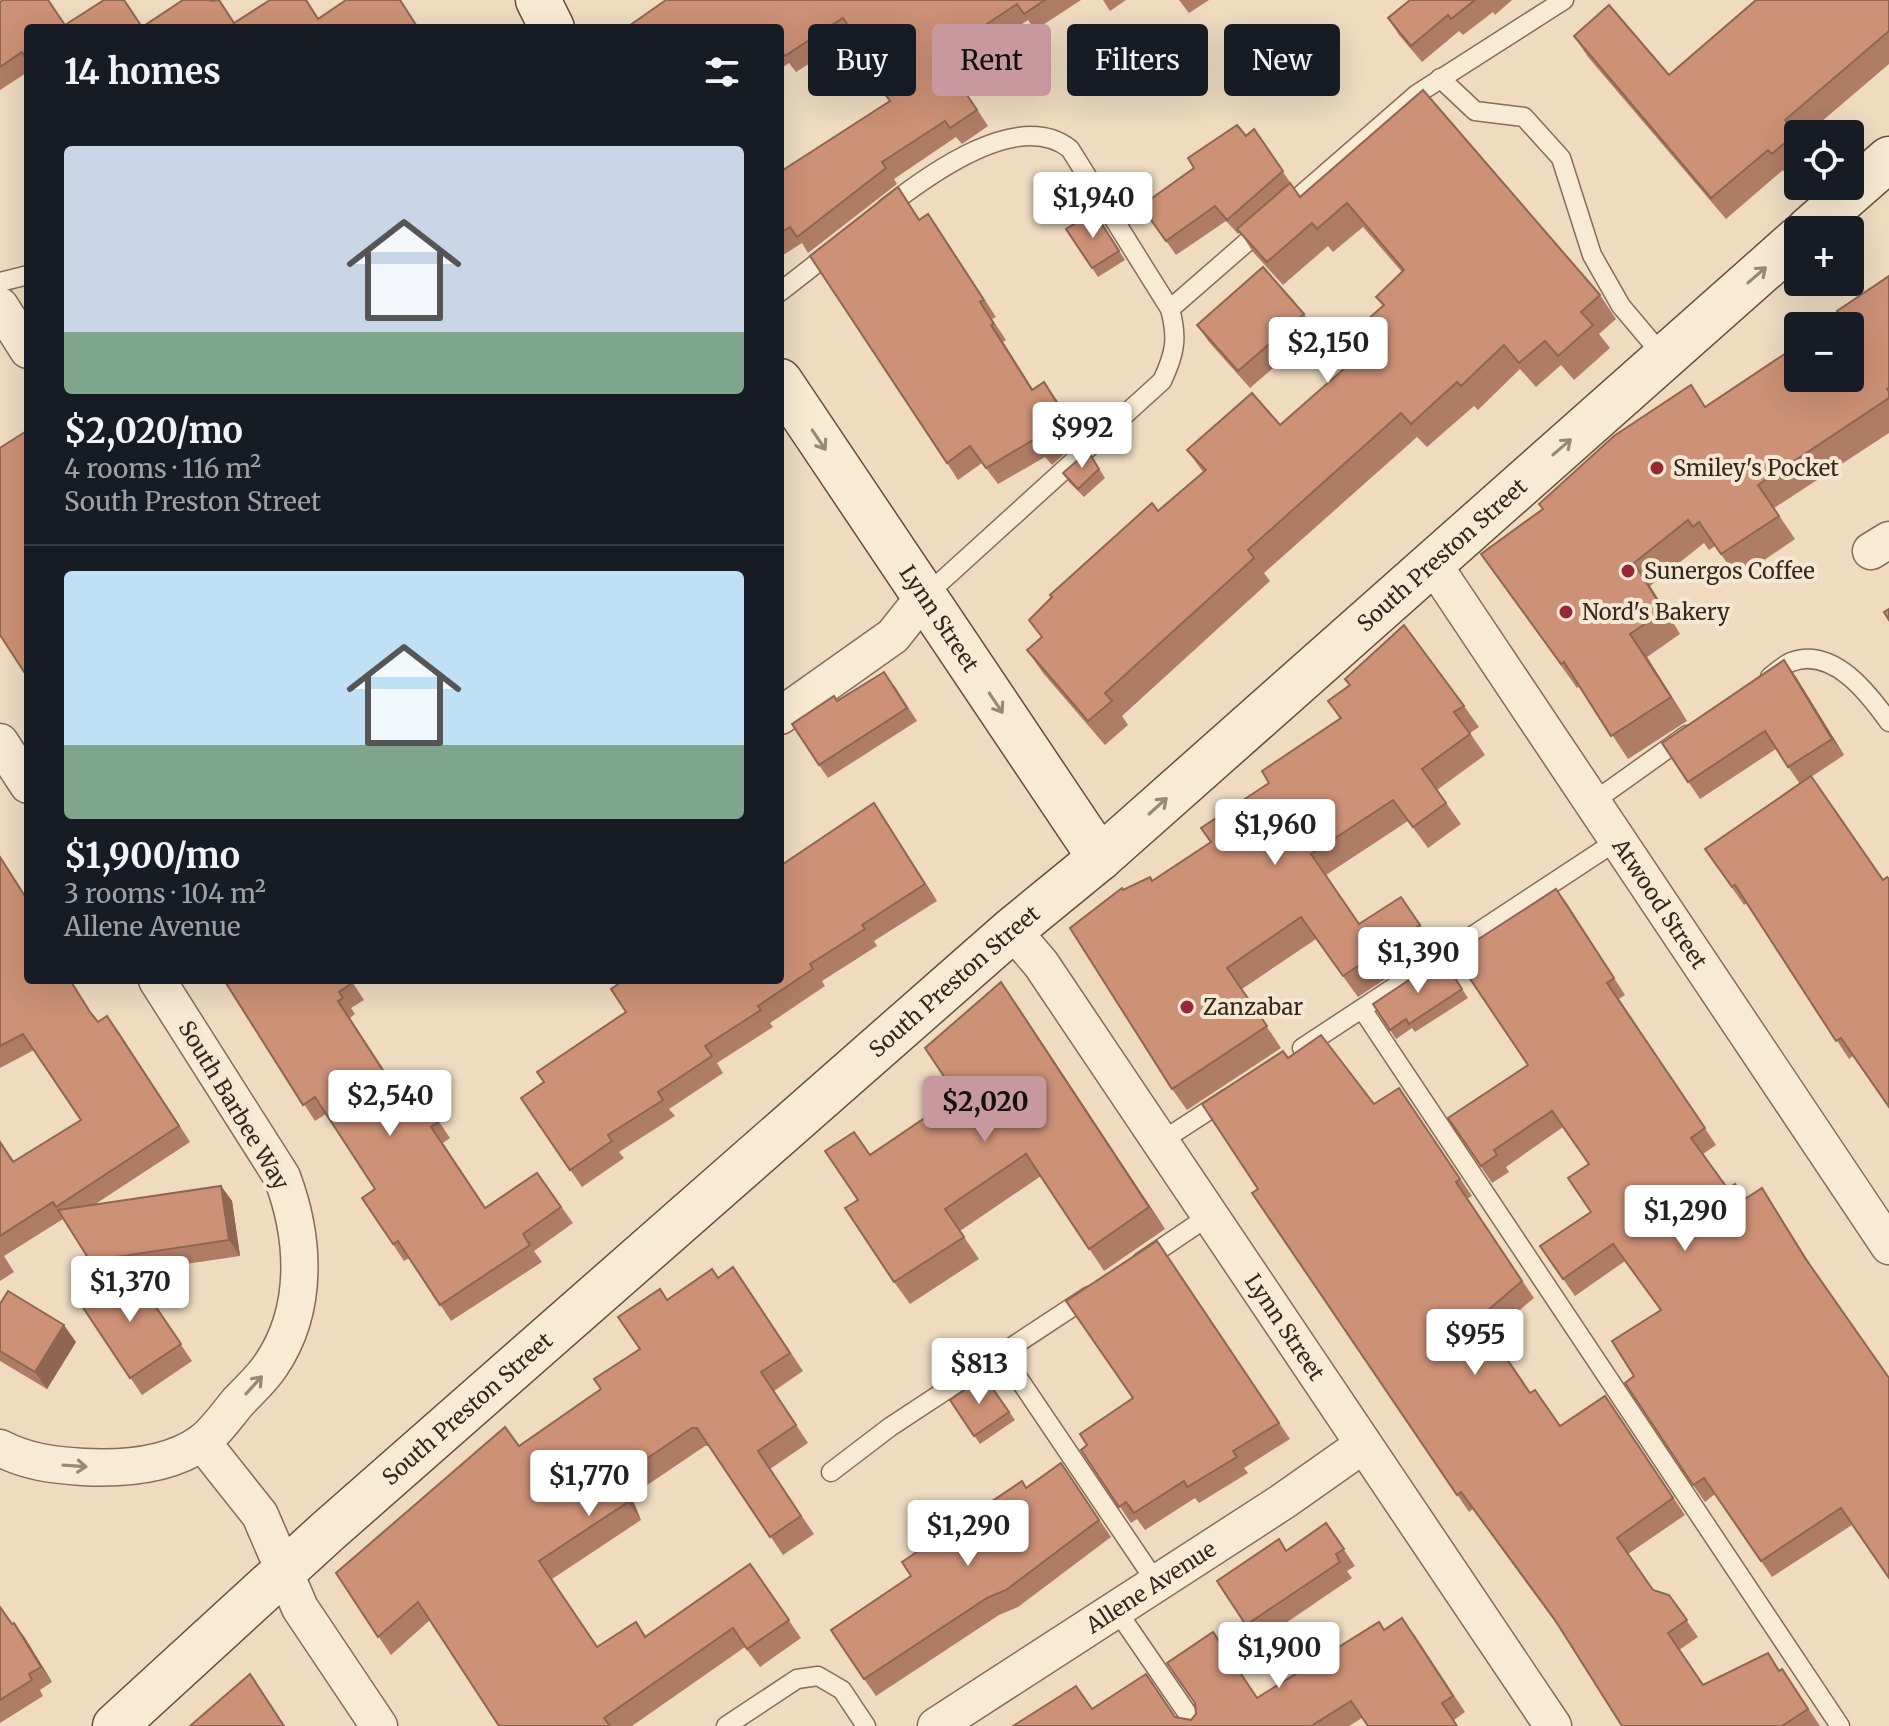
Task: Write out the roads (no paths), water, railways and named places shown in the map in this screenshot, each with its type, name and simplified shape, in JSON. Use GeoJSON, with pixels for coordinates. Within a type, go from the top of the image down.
{"type":"FeatureCollection","features":[{"type":"Feature","properties":{"kind":"main road"},"geometry":{"type":"LineString","coordinates":[[538,0],[550,24]]}},
{"type":"Feature","properties":{"kind":"main road"},"geometry":{"type":"LineString","coordinates":[[1824,216],[1889,159]]}},
{"type":"Feature","properties":{"kind":"main road","name":"South Preston Street"},"geometry":{"type":"LineString","coordinates":[[115,1726],[285,1572],[1012,930],[1100,858],[1431,561],[1784,251]]}},
{"type":"Feature","properties":{"kind":"main road","name":"Lynn Street"},"geometry":{"type":"LineString","coordinates":[[784,387],[1100,858]]}},
{"type":"Feature","properties":{"kind":"street"},"geometry":{"type":"LineString","coordinates":[[0,306],[24,344]]}},
{"type":"Feature","properties":{"kind":"street","name":"Atwood Street"},"geometry":{"type":"LineString","coordinates":[[1431,561],[1889,1246]]}},
{"type":"Feature","properties":{"kind":"street"},"geometry":{"type":"LineString","coordinates":[[784,713],[893,636],[924,597]]}},
{"type":"Feature","properties":{"kind":"street"},"geometry":{"type":"LineString","coordinates":[[0,742],[24,779]]}},
{"type":"Feature","properties":{"kind":"street","name":"Lynn Street"},"geometry":{"type":"LineString","coordinates":[[1012,930],[1041,964],[1553,1726]]}},
{"type":"Feature","properties":{"kind":"street","name":"South Barbee Way"},"geometry":{"type":"LineString","coordinates":[[160,984],[282,1177],[294,1210],[301,1259],[286,1337],[271,1366],[202,1442]]}},
{"type":"Feature","properties":{"kind":"street"},"geometry":{"type":"LineString","coordinates":[[0,1448],[46,1465],[103,1468],[155,1463],[202,1442],[260,1515],[300,1608],[379,1726]]}},
{"type":"Feature","properties":{"kind":"street","name":"Allene Avenue"},"geometry":{"type":"LineString","coordinates":[[936,1726],[1282,1502],[1363,1445]]}},
{"type":"Feature","properties":{"kind":"lane"},"geometry":{"type":"LineString","coordinates":[[1170,309],[1417,94],[1564,0]]}},
{"type":"Feature","properties":{"kind":"lane"},"geometry":{"type":"LineString","coordinates":[[1440,78],[1475,111],[1524,117],[1561,158],[1592,255],[1621,306],[1664,357]]}},
{"type":"Feature","properties":{"kind":"lane"},"geometry":{"type":"LineString","coordinates":[[784,289],[905,193],[973,150],[1040,135],[1056,138],[1070,149],[1170,309],[1176,330],[1175,354],[1162,381],[924,597]]}},
{"type":"Feature","properties":{"kind":"lane"},"geometry":{"type":"LineString","coordinates":[[0,282],[24,276]]}},
{"type":"Feature","properties":{"kind":"lane"},"geometry":{"type":"LineString","coordinates":[[1755,688],[1792,661],[1819,661],[1844,672],[1868,692],[1889,722]]}},
{"type":"Feature","properties":{"kind":"lane"},"geometry":{"type":"LineString","coordinates":[[1593,802],[1705,723]]}},
{"type":"Feature","properties":{"kind":"lane"},"geometry":{"type":"LineString","coordinates":[[1286,1059],[1618,840]]}},
{"type":"Feature","properties":{"kind":"lane"},"geometry":{"type":"LineString","coordinates":[[1362,1009],[1840,1726]]}},
{"type":"Feature","properties":{"kind":"lane"},"geometry":{"type":"LineString","coordinates":[[1160,1142],[1248,1084]]}},
{"type":"Feature","properties":{"kind":"lane"},"geometry":{"type":"LineString","coordinates":[[831,1472],[1209,1216]]}},
{"type":"Feature","properties":{"kind":"lane"},"geometry":{"type":"LineString","coordinates":[[1002,1354],[1156,1582]]}},
{"type":"Feature","properties":{"kind":"lane"},"geometry":{"type":"LineString","coordinates":[[1115,1608],[1196,1726]]}},
{"type":"Feature","properties":{"kind":"lane"},"geometry":{"type":"LineString","coordinates":[[726,1726],[797,1679],[818,1676],[842,1690],[866,1726]]}},
{"type":"Feature","properties":{"kind":"place","name":"Smiley's Pocket"},"geometry":{"type":"Point","coordinates":[1657,468]}},
{"type":"Feature","properties":{"kind":"place","name":"Sunergos Coffee"},"geometry":{"type":"Point","coordinates":[1628,571]}},
{"type":"Feature","properties":{"kind":"place","name":"Nord's Bakery"},"geometry":{"type":"Point","coordinates":[1566,612]}},
{"type":"Feature","properties":{"kind":"place","name":"Zanzabar"},"geometry":{"type":"Point","coordinates":[1187,1007]}}]}
